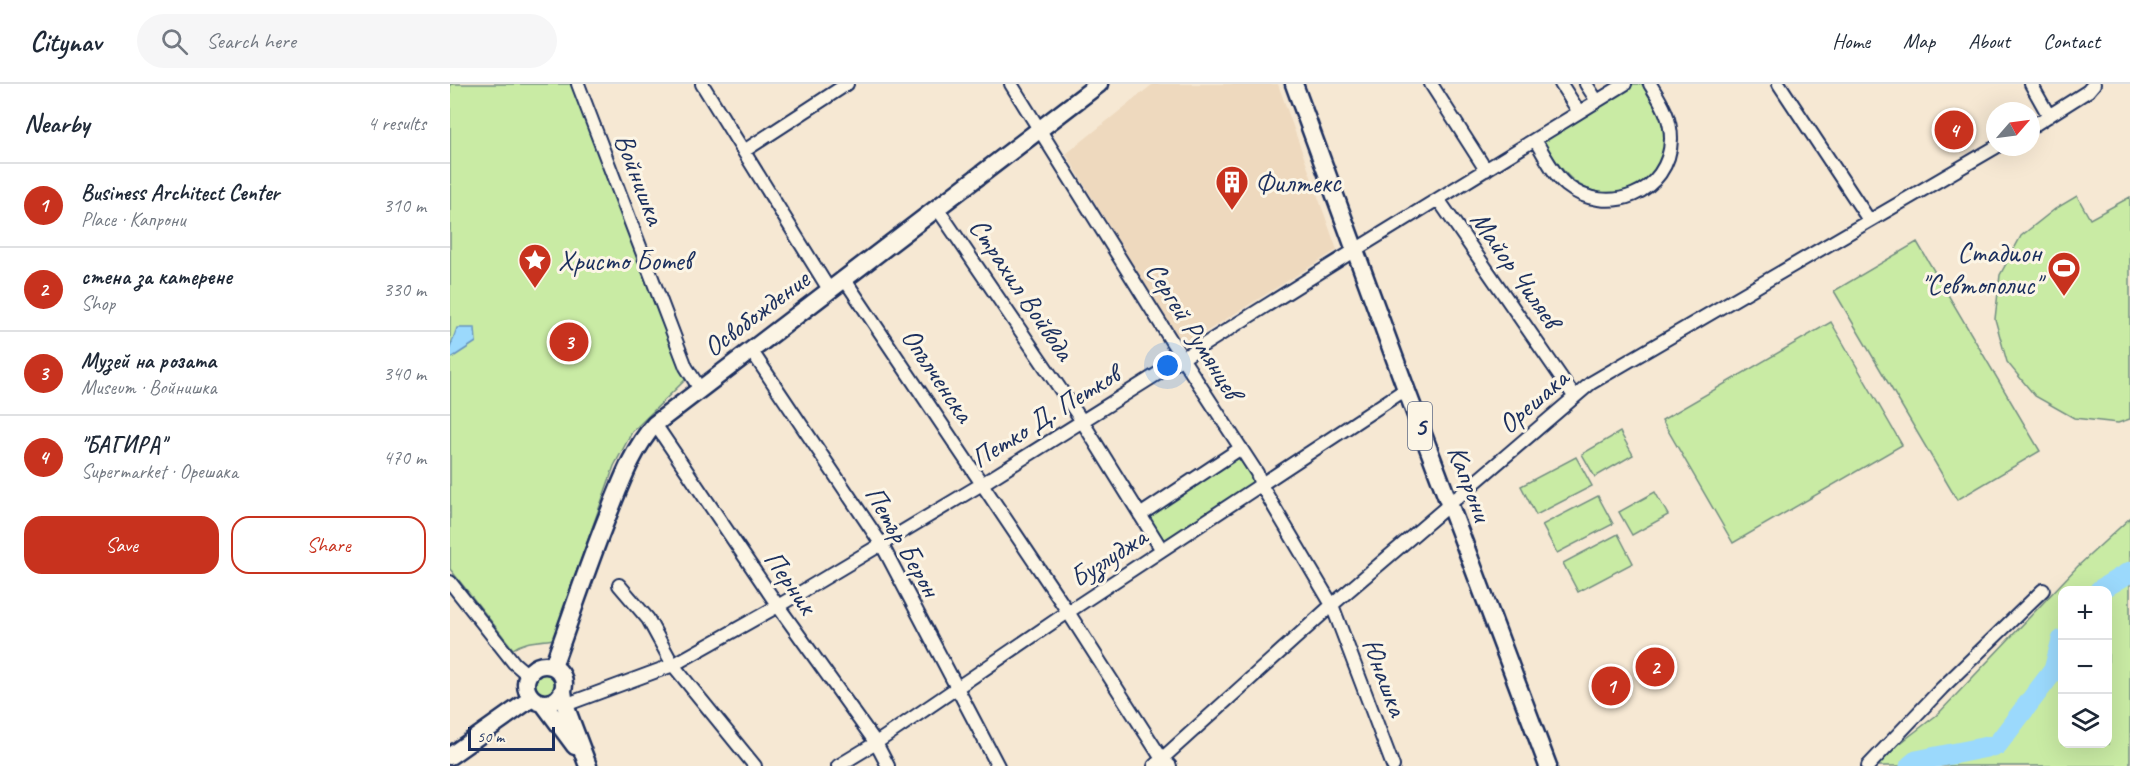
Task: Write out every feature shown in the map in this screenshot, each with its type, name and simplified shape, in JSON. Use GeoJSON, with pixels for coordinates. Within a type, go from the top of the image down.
{"type":"FeatureCollection","features":[{"type":"Feature","properties":{"kind":"main road","name":"Освобождение"},"geometry":{"type":"LineString","coordinates":[[553,666],[590,559],[624,474],[638,446],[655,424],[1099,84]]}},
{"type":"Feature","properties":{"kind":"main road","name":"Капрони"},"geometry":{"type":"LineString","coordinates":[[1294,84],[1548,766]]}},
{"type":"Feature","properties":{"kind":"main road"},"geometry":{"type":"LineString","coordinates":[[553,666],[562,674],[564,698],[587,763],[526,687],[528,675],[536,667],[553,666]]}},
{"type":"Feature","properties":{"kind":"main road"},"geometry":{"type":"LineString","coordinates":[[450,756],[538,700],[564,698]]}},
{"type":"Feature","properties":{"kind":"street","name":"Войнишка"},"geometry":{"type":"LineString","coordinates":[[578,84],[686,367],[700,390]]}},
{"type":"Feature","properties":{"kind":"street"},"geometry":{"type":"LineString","coordinates":[[702,84],[830,291]]}},
{"type":"Feature","properties":{"kind":"street"},"geometry":{"type":"LineString","coordinates":[[744,151],[847,84]]}},
{"type":"Feature","properties":{"kind":"street","name":"Сергей Румянцев"},"geometry":{"type":"LineString","coordinates":[[1011,84],[1182,358],[1257,473],[1261,485],[1332,605]]}},
{"type":"Feature","properties":{"kind":"street"},"geometry":{"type":"LineString","coordinates":[[1431,84],[1486,170]]}},
{"type":"Feature","properties":{"kind":"street"},"geometry":{"type":"LineString","coordinates":[[1561,84],[1579,112]]}},
{"type":"Feature","properties":{"kind":"street"},"geometry":{"type":"LineString","coordinates":[[1587,84],[1597,101]]}},
{"type":"Feature","properties":{"kind":"street","name":"Петко Д. Петков"},"geometry":{"type":"LineString","coordinates":[[564,698],[674,665],[778,606],[982,484],[1625,84]]}},
{"type":"Feature","properties":{"kind":"street"},"geometry":{"type":"LineString","coordinates":[[1535,140],[1563,182],[1574,190],[1593,198],[1606,200],[1619,199],[1637,193],[1649,186],[1662,173],[1670,146],[1668,118],[1650,84]]}},
{"type":"Feature","properties":{"kind":"street"},"geometry":{"type":"LineString","coordinates":[[1779,84],[1869,220]]}},
{"type":"Feature","properties":{"kind":"street"},"geometry":{"type":"LineString","coordinates":[[2031,84],[2049,116]]}},
{"type":"Feature","properties":{"kind":"street"},"geometry":{"type":"LineString","coordinates":[[2040,122],[2088,86]]}},
{"type":"Feature","properties":{"kind":"street","name":"Орешака"},"geometry":{"type":"LineString","coordinates":[[1162,764],[1332,605],[1591,383],[1986,153]]}},
{"type":"Feature","properties":{"kind":"street","name":"Майор Чиляев"},"geometry":{"type":"LineString","coordinates":[[1438,199],[1574,396]]}},
{"type":"Feature","properties":{"kind":"street","name":"Страхил Войвода"},"geometry":{"type":"LineString","coordinates":[[937,208],[1082,422],[1162,550]]}},
{"type":"Feature","properties":{"kind":"street","name":"Опълченска"},"geometry":{"type":"LineString","coordinates":[[845,280],[1068,612],[1162,764]]}},
{"type":"Feature","properties":{"kind":"street","name":"Петър Берон"},"geometry":{"type":"LineString","coordinates":[[752,350],[882,545],[998,766]]}},
{"type":"Feature","properties":{"kind":"street","name":"Бузлуджа"},"geometry":{"type":"LineString","coordinates":[[838,766],[876,743],[1068,612],[1406,389]]}},
{"type":"Feature","properties":{"kind":"street","name":"Перник"},"geometry":{"type":"LineString","coordinates":[[655,424],[778,606],[876,743],[888,766]]}},
{"type":"Feature","properties":{"kind":"street"},"geometry":{"type":"LineString","coordinates":[[1140,515],[1241,448]]}},
{"type":"Feature","properties":{"kind":"street"},"geometry":{"type":"LineString","coordinates":[[450,582],[514,663],[528,675]]}},
{"type":"Feature","properties":{"kind":"street"},"geometry":{"type":"LineString","coordinates":[[619,585],[648,619],[674,665],[755,766]]}},
{"type":"Feature","properties":{"kind":"street"},"geometry":{"type":"LineString","coordinates":[[1868,766],[1942,688],[2043,590]]}},
{"type":"Feature","properties":{"kind":"street","name":"Юнашка"},"geometry":{"type":"LineString","coordinates":[[1332,605],[1393,766]]}},
{"type":"Feature","properties":{"kind":"shaded area"},"geometry":{"type":"Polygon","coordinates":[[[1153,84],[1278,84],[1337,250],[1183,346],[1180,345],[1066,154],[1153,84]]]}},
{"type":"Feature","properties":{"kind":"green space"},"geometry":{"type":"Polygon","coordinates":[[[450,84],[572,84],[685,380],[632,432],[614,466],[553,639],[527,643],[513,649],[450,569],[450,84]]]}},
{"type":"Feature","properties":{"kind":"green space"},"geometry":{"type":"Polygon","coordinates":[[[1632,84],[1642,84],[1663,120],[1666,151],[1660,167],[1636,188],[1604,193],[1588,189],[1564,171],[1542,140],[1632,84]]]}},
{"type":"Feature","properties":{"kind":"green space","name":"Стадион \"Севтополис\""},"geometry":{"type":"Polygon","coordinates":[[[2077,196],[2090,219],[2130,197],[2130,419],[2118,423],[2074,418],[2035,396],[2007,362],[1995,319],[2000,275],[2021,236],[2055,209],[2077,196]]]}},
{"type":"Feature","properties":{"kind":"green space"},"geometry":{"type":"Polygon","coordinates":[[[1917,242],[2040,451],[1957,500],[1834,291],[1917,242]]]}},
{"type":"Feature","properties":{"kind":"green space"},"geometry":{"type":"Polygon","coordinates":[[[1831,322],[1902,445],[1733,543],[1662,420],[1831,322]]]}},
{"type":"Feature","properties":{"kind":"green space"},"geometry":{"type":"Polygon","coordinates":[[[1620,432],[1633,455],[1595,477],[1582,454],[1620,432]]]}},
{"type":"Feature","properties":{"kind":"green space"},"geometry":{"type":"Polygon","coordinates":[[[1237,455],[1256,484],[1166,544],[1146,514],[1237,455]]]}},
{"type":"Feature","properties":{"kind":"green space"},"geometry":{"type":"Polygon","coordinates":[[[1576,457],[1592,486],[1536,515],[1521,486],[1576,457]]]}},
{"type":"Feature","properties":{"kind":"green space"},"geometry":{"type":"Polygon","coordinates":[[[1655,492],[1668,515],[1632,535],[1619,512],[1655,492]]]}},
{"type":"Feature","properties":{"kind":"green space"},"geometry":{"type":"Polygon","coordinates":[[[1598,496],[1613,524],[1557,553],[1542,525],[1598,496]]]}},
{"type":"Feature","properties":{"kind":"green space"},"geometry":{"type":"Polygon","coordinates":[[[2130,518],[2130,766],[1877,766],[1894,748],[1938,714],[2058,587],[2058,748],[2112,748],[2112,586],[2059,586],[2130,518]]]}},
{"type":"Feature","properties":{"kind":"green space"},"geometry":{"type":"Polygon","coordinates":[[[1618,534],[1633,563],[1578,592],[1563,563],[1618,534]]]}},
{"type":"Feature","properties":{"kind":"green space"},"geometry":{"type":"Polygon","coordinates":[[[545,672],[553,676],[557,684],[553,692],[545,696],[537,692],[533,684],[537,676],[545,672]]]}},
{"type":"Feature","properties":{"kind":"water"},"geometry":{"type":"Polygon","coordinates":[[[457,328],[475,328],[476,342],[450,359],[450,348],[457,328]]]}},
{"type":"Feature","properties":{"kind":"waterway"},"geometry":{"type":"LineString","coordinates":[[2107,586],[2130,572]]}},
{"type":"Feature","properties":{"kind":"waterway"},"geometry":{"type":"LineString","coordinates":[[1910,766],[1916,761],[1997,745],[2054,670],[2058,655]]}},
{"type":"Feature","properties":{"kind":"place","name":"\"БАГИРА\""},"geometry":{"type":"Point","coordinates":[1954,130]}},
{"type":"Feature","properties":{"kind":"place","name":"Филтекс"},"geometry":{"type":"Point","coordinates":[1232,211]}},
{"type":"Feature","properties":{"kind":"place","name":"Христо Ботев"},"geometry":{"type":"Point","coordinates":[535,289]}},
{"type":"Feature","properties":{"kind":"place","name":"Стадион \"Севтополис\""},"geometry":{"type":"Point","coordinates":[2064,297]}},
{"type":"Feature","properties":{"kind":"place","name":"Музей на розата"},"geometry":{"type":"Point","coordinates":[569,342]}},
{"type":"Feature","properties":{"kind":"place","name":"стена за катерене"},"geometry":{"type":"Point","coordinates":[1655,667]}},
{"type":"Feature","properties":{"kind":"place","name":"Business Architect Center"},"geometry":{"type":"Point","coordinates":[1611,686]}}]}
